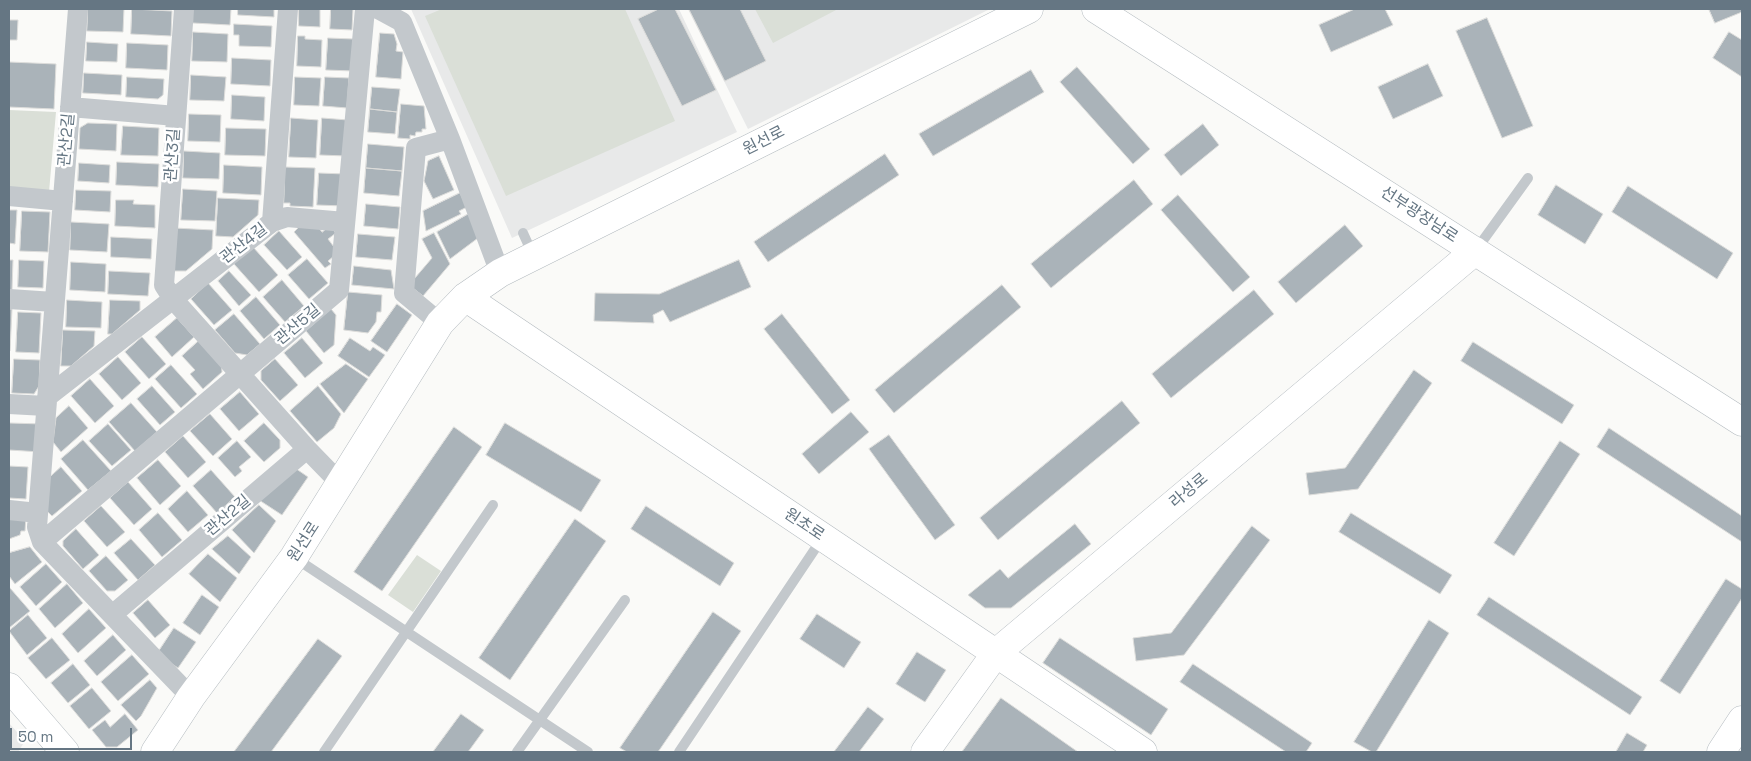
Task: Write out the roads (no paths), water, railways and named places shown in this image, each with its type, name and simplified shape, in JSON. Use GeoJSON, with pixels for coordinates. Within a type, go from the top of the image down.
{"type":"FeatureCollection","features":[{"type":"Feature","properties":{"kind":"street","name":"관산2길"},"geometry":{"type":"LineString","coordinates":[[42,542],[37,527],[78,9]]}},
{"type":"Feature","properties":{"kind":"street","name":"관산3길"},"geometry":{"type":"LineString","coordinates":[[173,299],[164,285],[184,9]]}},
{"type":"Feature","properties":{"kind":"street","name":"관산4길"},"geometry":{"type":"LineString","coordinates":[[47,401],[272,222],[288,9]]}},
{"type":"Feature","properties":{"kind":"street","name":"관산5길"},"geometry":{"type":"LineString","coordinates":[[42,542],[339,290],[365,9]]}},
{"type":"Feature","properties":{"kind":"street"},"geometry":{"type":"LineString","coordinates":[[378,9],[402,22],[450,139],[500,273]]}},
{"type":"Feature","properties":{"kind":"street","name":"원선로"},"geometry":{"type":"LineString","coordinates":[[155,752],[191,697],[294,557],[440,323],[466,297],[500,273],[528,245],[931,53],[1029,9]]}},
{"type":"Feature","properties":{"kind":"street","name":"선부광장남로"},"geometry":{"type":"LineString","coordinates":[[1096,9],[1742,422]]}},
{"type":"Feature","properties":{"kind":"street"},"geometry":{"type":"LineString","coordinates":[[70,107],[176,116]]}},
{"type":"Feature","properties":{"kind":"street"},"geometry":{"type":"LineString","coordinates":[[440,323],[404,293],[416,148],[450,139]]}},
{"type":"Feature","properties":{"kind":"street"},"geometry":{"type":"LineString","coordinates":[[9,196],[62,201]]}},
{"type":"Feature","properties":{"kind":"street"},"geometry":{"type":"LineString","coordinates":[[272,222],[287,217],[345,222]]}},
{"type":"Feature","properties":{"kind":"street","name":"라성로"},"geometry":{"type":"LineString","coordinates":[[926,752],[996,653],[1475,251]]}},
{"type":"Feature","properties":{"kind":"street","name":"원초로"},"geometry":{"type":"LineString","coordinates":[[466,297],[1143,752]]}},
{"type":"Feature","properties":{"kind":"street"},"geometry":{"type":"LineString","coordinates":[[9,299],[54,302]]}},
{"type":"Feature","properties":{"kind":"street"},"geometry":{"type":"LineString","coordinates":[[173,299],[307,449],[341,484]]}},
{"type":"Feature","properties":{"kind":"street"},"geometry":{"type":"LineString","coordinates":[[9,404],[47,401]]}},
{"type":"Feature","properties":{"kind":"street","name":"관산2길"},"geometry":{"type":"LineString","coordinates":[[112,615],[307,449]]}},
{"type":"Feature","properties":{"kind":"street"},"geometry":{"type":"LineString","coordinates":[[9,510],[38,513]]}},
{"type":"Feature","properties":{"kind":"street"},"geometry":{"type":"LineString","coordinates":[[42,542],[191,697]]}},
{"type":"Feature","properties":{"kind":"street"},"geometry":{"type":"LineString","coordinates":[[9,687],[65,752]]}},
{"type":"Feature","properties":{"kind":"street"},"geometry":{"type":"LineString","coordinates":[[1721,752],[1742,720]]}},
{"type":"Feature","properties":{"kind":"lane"},"geometry":{"type":"LineString","coordinates":[[1475,251],[1528,178]]}},
{"type":"Feature","properties":{"kind":"lane"},"geometry":{"type":"LineString","coordinates":[[324,752],[493,505]]}},
{"type":"Feature","properties":{"kind":"lane"},"geometry":{"type":"LineString","coordinates":[[679,752],[823,537]]}},
{"type":"Feature","properties":{"kind":"lane"},"geometry":{"type":"LineString","coordinates":[[294,557],[588,752]]}},
{"type":"Feature","properties":{"kind":"lane"},"geometry":{"type":"LineString","coordinates":[[516,752],[625,600]]}}]}
